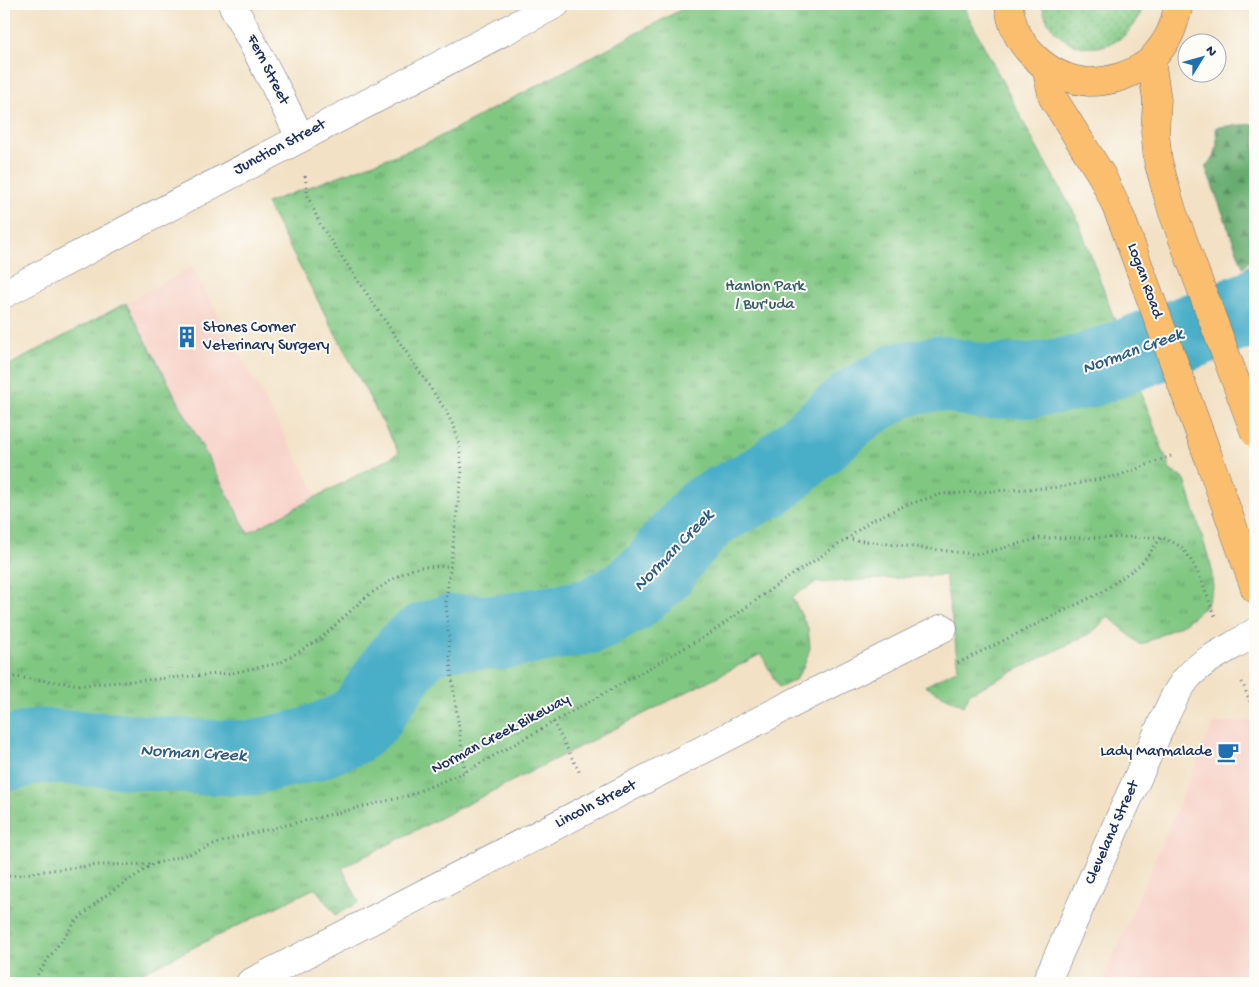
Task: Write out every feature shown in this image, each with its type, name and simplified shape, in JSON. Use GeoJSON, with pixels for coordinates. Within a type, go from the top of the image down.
{"type":"FeatureCollection","features":[{"type":"Feature","properties":{"kind":"highway"},"geometry":{"type":"LineString","coordinates":[[1009,4],[1009,13],[1017,34],[1029,53],[1046,68],[1067,78],[1089,82],[1111,80],[1132,72],[1151,60],[1169,36],[1178,4]]}},
{"type":"Feature","properties":{"kind":"highway"},"geometry":{"type":"LineString","coordinates":[[1151,60],[1157,100],[1155,132],[1158,161],[1174,213],[1255,433]]}},
{"type":"Feature","properties":{"kind":"highway","name":"Logan Road"},"geometry":{"type":"LineString","coordinates":[[1046,68],[1053,98],[1102,176],[1123,223],[1255,589]]}},
{"type":"Feature","properties":{"kind":"street","name":"Fern Street"},"geometry":{"type":"LineString","coordinates":[[232,4],[300,137]]}},
{"type":"Feature","properties":{"kind":"street","name":"Junction Street"},"geometry":{"type":"LineString","coordinates":[[4,294],[556,4]]}},
{"type":"Feature","properties":{"kind":"street","name":"Cleveland Street"},"geometry":{"type":"LineString","coordinates":[[1046,983],[1163,720],[1178,691],[1188,677],[1201,665],[1255,632]]}},
{"type":"Feature","properties":{"kind":"street","name":"Lincoln Street"},"geometry":{"type":"LineString","coordinates":[[250,983],[805,697],[934,633]]}},
{"type":"Feature","properties":{"kind":"path"},"geometry":{"type":"LineString","coordinates":[[300,137],[308,197],[321,226],[446,411],[459,445],[462,470],[446,602],[451,671],[465,772]]}},
{"type":"Feature","properties":{"kind":"path","name":"Norman Creek Bikeway"},"geometry":{"type":"LineString","coordinates":[[32,983],[76,921],[102,898],[153,864],[189,854],[233,838],[407,796],[465,772],[711,633],[774,587],[847,540],[870,521],[942,494],[1061,487],[1120,475],[1174,454]]}},
{"type":"Feature","properties":{"kind":"path"},"geometry":{"type":"LineString","coordinates":[[847,540],[973,554],[992,552],[1040,538],[1161,537],[1141,564],[1102,592],[956,664],[934,633]]}},
{"type":"Feature","properties":{"kind":"path"},"geometry":{"type":"LineString","coordinates":[[4,678],[82,685],[231,673],[280,663],[320,639],[367,596],[401,574],[419,567],[451,566]]}},
{"type":"Feature","properties":{"kind":"path"},"geometry":{"type":"LineString","coordinates":[[553,722],[584,781]]}},
{"type":"Feature","properties":{"kind":"path"},"geometry":{"type":"LineString","coordinates":[[4,877],[98,865],[153,864]]}},
{"type":"Feature","properties":{"kind":"shaded area"},"geometry":{"type":"Polygon","coordinates":[[[192,267],[318,496],[248,533],[126,303],[192,267]]]}},
{"type":"Feature","properties":{"kind":"shaded area"},"geometry":{"type":"Polygon","coordinates":[[[1255,720],[1255,983],[1102,983],[1213,724],[1255,720]]]}},
{"type":"Feature","properties":{"kind":"green space","name":"Hanlon Park / Bur'uda"},"geometry":{"type":"Polygon","coordinates":[[[692,4],[962,4],[1037,148],[1077,218],[1170,470],[1185,480],[1211,566],[1213,588],[1206,606],[1185,623],[1141,645],[1108,616],[1093,632],[970,693],[964,706],[925,686],[958,669],[945,575],[815,583],[792,597],[808,628],[810,648],[804,666],[795,680],[779,688],[761,654],[342,868],[359,902],[336,915],[315,888],[121,983],[4,983],[4,368],[126,303],[248,533],[399,453],[266,203],[428,143],[692,4]]]}},
{"type":"Feature","properties":{"kind":"green space"},"geometry":{"type":"Polygon","coordinates":[[[1042,4],[1142,4],[1137,20],[1122,37],[1100,47],[1088,47],[1077,45],[1056,33],[1047,20],[1042,4]]]}},
{"type":"Feature","properties":{"kind":"green space"},"geometry":{"type":"Polygon","coordinates":[[[1255,124],[1255,256],[1243,267],[1205,166],[1214,158],[1217,145],[1216,127],[1255,124]]]}},
{"type":"Feature","properties":{"kind":"water"},"geometry":{"type":"Polygon","coordinates":[[[1255,261],[1255,313],[1240,273],[1255,261]]]}},
{"type":"Feature","properties":{"kind":"waterway","name":"Norman Creek"},"geometry":{"type":"LineString","coordinates":[[4,755],[39,746],[197,757],[251,758],[309,745],[351,728],[366,715],[397,669],[414,648],[425,640],[450,632],[501,632],[592,616],[629,596],[658,571],[672,551],[707,512],[770,479],[858,404],[900,380],[940,373],[984,382],[1034,380],[1084,372],[1255,307]]}},
{"type":"Feature","properties":{"kind":"place","name":"Stones Corner Veterinary Surgery"},"geometry":{"type":"Point","coordinates":[187,337]}},
{"type":"Feature","properties":{"kind":"place","name":"Lady Marmalade"},"geometry":{"type":"Point","coordinates":[1228,752]}}]}
